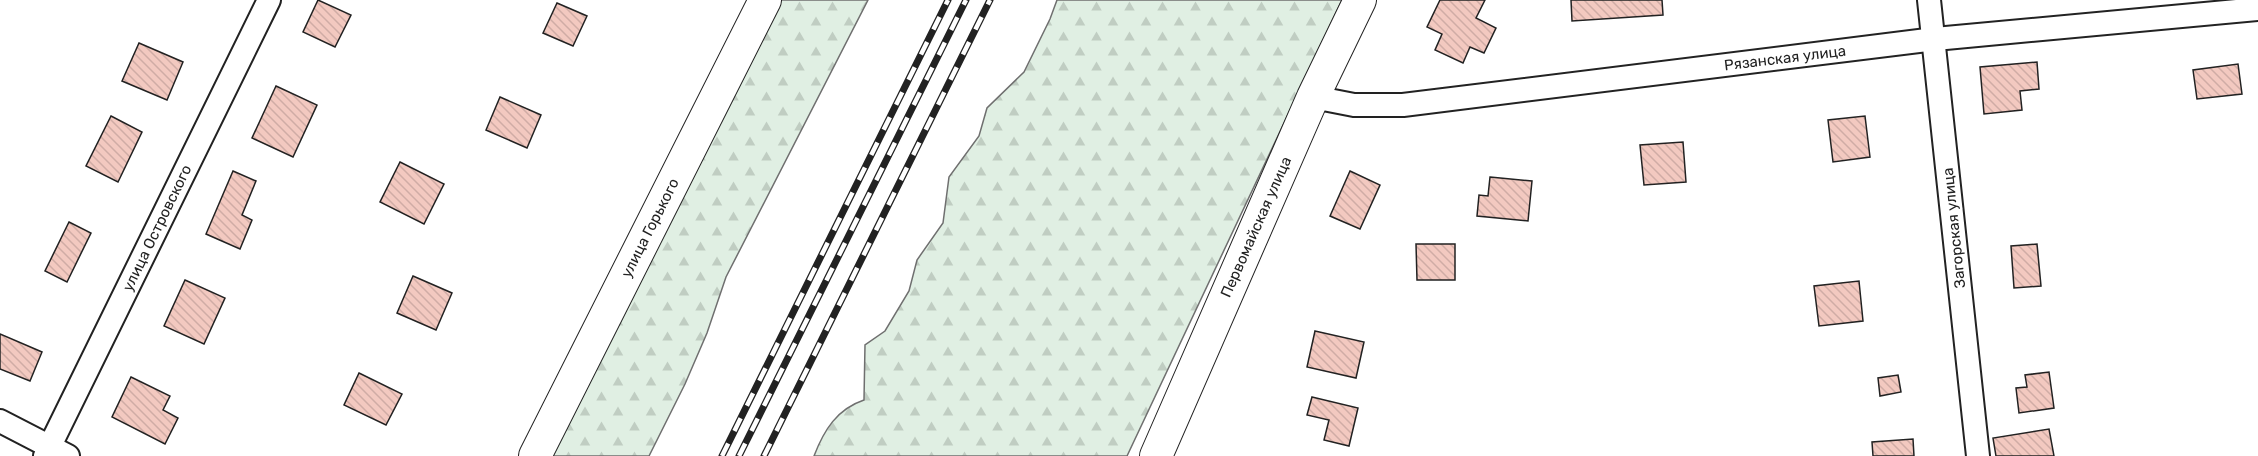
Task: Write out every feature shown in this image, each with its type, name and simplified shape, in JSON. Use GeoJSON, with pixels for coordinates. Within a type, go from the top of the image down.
{"type":"FeatureCollection","features":[{"type":"Feature","properties":{"kind":"street","name":"улица Островского"},"geometry":{"type":"LineString","coordinates":[[54,453],[269,0]]}},
{"type":"Feature","properties":{"kind":"street","name":"улица Горького"},"geometry":{"type":"LineString","coordinates":[[535,456],[765,0]]}},
{"type":"Feature","properties":{"kind":"street","name":"Первомайская улица"},"geometry":{"type":"LineString","coordinates":[[1156,456],[1313,97],[1360,0]]}},
{"type":"Feature","properties":{"kind":"street","name":"Загорская улица"},"geometry":{"type":"LineString","coordinates":[[1929,0],[1978,456]]}},
{"type":"Feature","properties":{"kind":"street","name":"Рязанская улица"},"geometry":{"type":"LineString","coordinates":[[1313,97],[1354,105],[1403,105],[1935,39],[2258,9]]}},
{"type":"Feature","properties":{"kind":"street"},"geometry":{"type":"LineString","coordinates":[[0,422],[54,453]]}},
{"type":"Feature","properties":{"kind":"green space"},"geometry":{"type":"Polygon","coordinates":[[[775,0],[868,0],[726,277],[707,333],[685,384],[649,456],[550,456],[775,0]]]}},
{"type":"Feature","properties":{"kind":"green space"},"geometry":{"type":"Polygon","coordinates":[[[1057,0],[1342,0],[1127,456],[814,456],[827,429],[839,415],[864,400],[865,345],[885,331],[909,291],[917,260],[943,223],[949,177],[979,136],[987,108],[1024,72],[1057,0]]]}},
{"type":"Feature","properties":{"kind":"building"},"geometry":{"type":"Polygon","coordinates":[[[318,0],[351,15],[335,47],[303,32],[318,0]]]}},
{"type":"Feature","properties":{"kind":"building"},"geometry":{"type":"Polygon","coordinates":[[[1440,0],[1485,0],[1476,18],[1496,28],[1484,53],[1470,47],[1463,63],[1435,50],[1442,34],[1427,27],[1440,0]]]}},
{"type":"Feature","properties":{"kind":"building"},"geometry":{"type":"Polygon","coordinates":[[[1571,0],[1662,0],[1663,15],[1572,21],[1571,0]]]}},
{"type":"Feature","properties":{"kind":"building"},"geometry":{"type":"Polygon","coordinates":[[[557,3],[587,16],[573,46],[543,33],[557,3]]]}},
{"type":"Feature","properties":{"kind":"building"},"geometry":{"type":"Polygon","coordinates":[[[139,43],[183,62],[167,100],[122,81],[139,43]]]}},
{"type":"Feature","properties":{"kind":"building"},"geometry":{"type":"Polygon","coordinates":[[[2037,62],[2039,89],[2020,91],[2022,110],[1984,114],[1980,67],[2037,62]]]}},
{"type":"Feature","properties":{"kind":"building"},"geometry":{"type":"Polygon","coordinates":[[[2238,64],[2242,94],[2197,99],[2193,70],[2238,64]]]}},
{"type":"Feature","properties":{"kind":"building"},"geometry":{"type":"Polygon","coordinates":[[[276,86],[317,105],[293,157],[252,138],[276,86]]]}},
{"type":"Feature","properties":{"kind":"building"},"geometry":{"type":"Polygon","coordinates":[[[500,97],[541,115],[527,148],[486,130],[500,97]]]}},
{"type":"Feature","properties":{"kind":"building"},"geometry":{"type":"Polygon","coordinates":[[[111,116],[142,132],[118,182],[86,166],[111,116]]]}},
{"type":"Feature","properties":{"kind":"building"},"geometry":{"type":"Polygon","coordinates":[[[1865,116],[1870,157],[1833,162],[1828,120],[1865,116]]]}},
{"type":"Feature","properties":{"kind":"building"},"geometry":{"type":"Polygon","coordinates":[[[1683,142],[1686,182],[1644,185],[1640,145],[1683,142]]]}},
{"type":"Feature","properties":{"kind":"building"},"geometry":{"type":"Polygon","coordinates":[[[400,162],[444,184],[424,224],[380,202],[400,162]]]}},
{"type":"Feature","properties":{"kind":"building"},"geometry":{"type":"Polygon","coordinates":[[[233,171],[256,181],[242,215],[252,220],[240,249],[206,234],[233,171]]]}},
{"type":"Feature","properties":{"kind":"building"},"geometry":{"type":"Polygon","coordinates":[[[1350,171],[1380,185],[1360,229],[1330,216],[1350,171]]]}},
{"type":"Feature","properties":{"kind":"building"},"geometry":{"type":"Polygon","coordinates":[[[1490,177],[1532,181],[1528,221],[1477,216],[1479,195],[1488,196],[1490,177]]]}},
{"type":"Feature","properties":{"kind":"building"},"geometry":{"type":"Polygon","coordinates":[[[69,222],[91,233],[67,282],[45,271],[69,222]]]}},
{"type":"Feature","properties":{"kind":"building"},"geometry":{"type":"Polygon","coordinates":[[[1416,244],[1455,244],[1455,280],[1417,280],[1416,244]]]}},
{"type":"Feature","properties":{"kind":"building"},"geometry":{"type":"Polygon","coordinates":[[[2037,244],[2041,286],[2014,288],[2011,246],[2037,244]]]}},
{"type":"Feature","properties":{"kind":"building"},"geometry":{"type":"Polygon","coordinates":[[[413,276],[452,293],[436,330],[397,313],[413,276]]]}},
{"type":"Feature","properties":{"kind":"building"},"geometry":{"type":"Polygon","coordinates":[[[185,280],[225,298],[204,344],[164,326],[185,280]]]}},
{"type":"Feature","properties":{"kind":"building"},"geometry":{"type":"Polygon","coordinates":[[[1859,281],[1863,321],[1819,326],[1814,286],[1859,281]]]}},
{"type":"Feature","properties":{"kind":"building"},"geometry":{"type":"Polygon","coordinates":[[[1315,331],[1364,342],[1356,378],[1307,367],[1315,331]]]}},
{"type":"Feature","properties":{"kind":"building"},"geometry":{"type":"Polygon","coordinates":[[[0,334],[42,352],[30,381],[0,369],[0,334]]]}},
{"type":"Feature","properties":{"kind":"building"},"geometry":{"type":"Polygon","coordinates":[[[2049,372],[2054,408],[2019,413],[2016,388],[2027,387],[2025,375],[2049,372]]]}},
{"type":"Feature","properties":{"kind":"building"},"geometry":{"type":"Polygon","coordinates":[[[359,373],[402,394],[386,425],[344,405],[359,373]]]}},
{"type":"Feature","properties":{"kind":"building"},"geometry":{"type":"Polygon","coordinates":[[[1898,375],[1901,392],[1880,396],[1878,378],[1898,375]]]}},
{"type":"Feature","properties":{"kind":"building"},"geometry":{"type":"Polygon","coordinates":[[[131,377],[170,396],[163,410],[178,418],[165,444],[112,417],[131,377]]]}},
{"type":"Feature","properties":{"kind":"building"},"geometry":{"type":"Polygon","coordinates":[[[1312,397],[1358,408],[1349,446],[1324,440],[1329,420],[1307,415],[1312,397]]]}},
{"type":"Feature","properties":{"kind":"building"},"geometry":{"type":"Polygon","coordinates":[[[2049,429],[2054,456],[1996,456],[1993,438],[2049,429]]]}},
{"type":"Feature","properties":{"kind":"building"},"geometry":{"type":"Polygon","coordinates":[[[1913,439],[1914,456],[1873,456],[1872,442],[1913,439]]]}},
{"type":"Feature","properties":{"kind":"railway"},"geometry":{"type":"LineString","coordinates":[[722,456],[948,0]]}},
{"type":"Feature","properties":{"kind":"railway"},"geometry":{"type":"LineString","coordinates":[[739,456],[966,0]]}},
{"type":"Feature","properties":{"kind":"railway"},"geometry":{"type":"LineString","coordinates":[[764,456],[990,0]]}}]}
